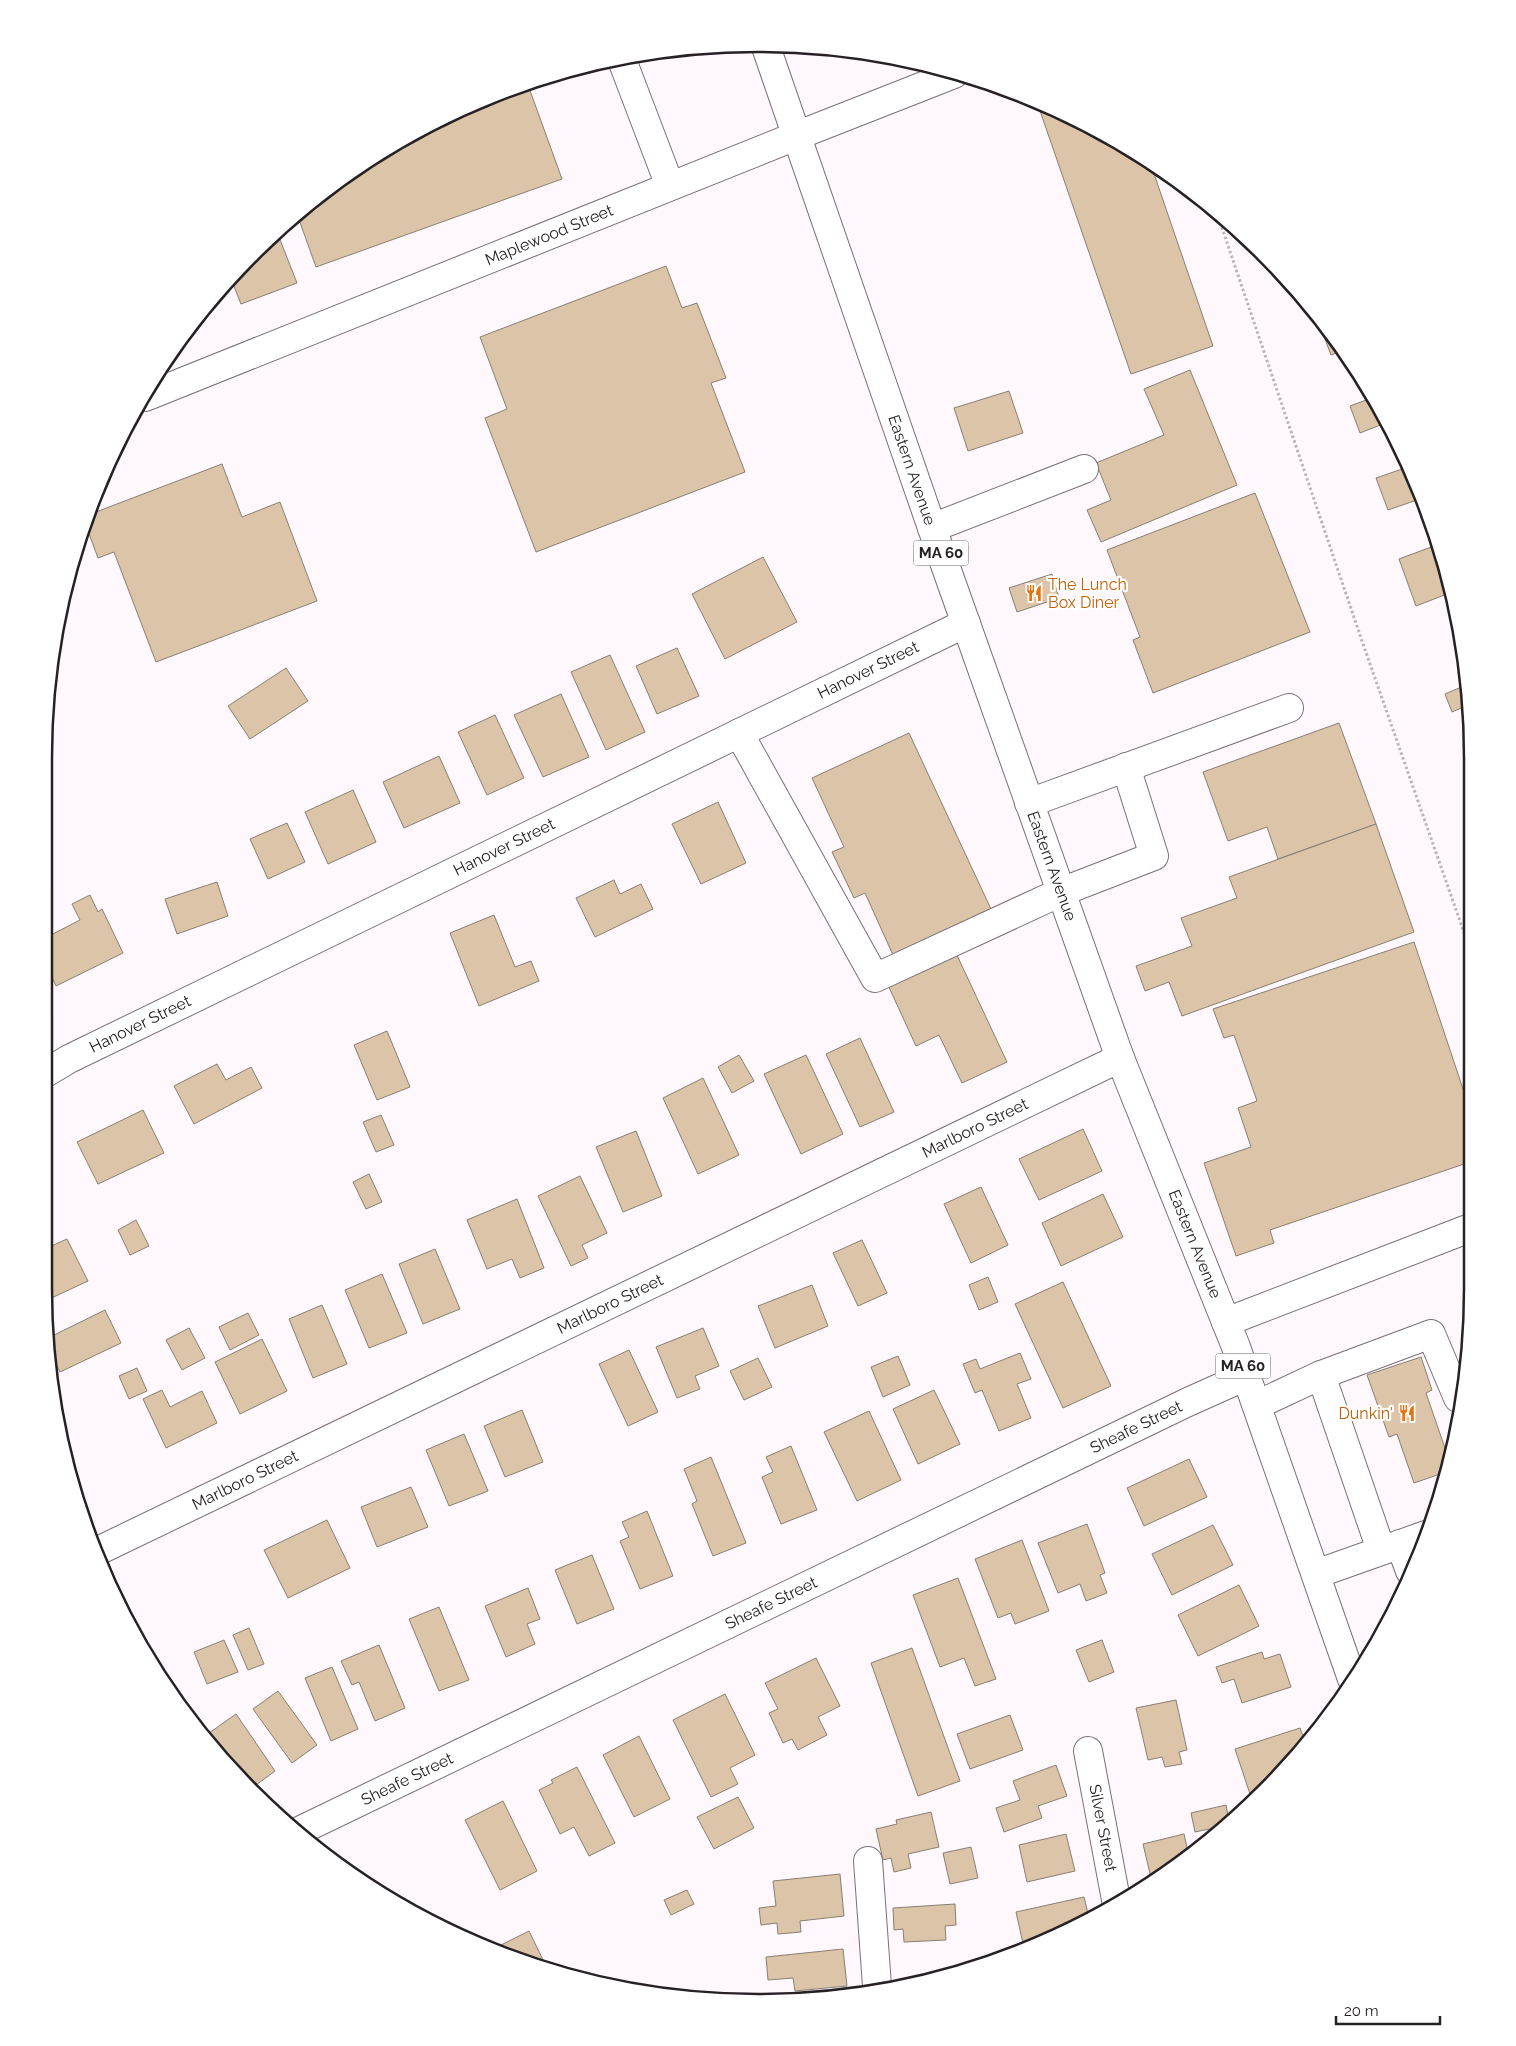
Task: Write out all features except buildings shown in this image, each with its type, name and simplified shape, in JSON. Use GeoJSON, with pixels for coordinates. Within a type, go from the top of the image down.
{"type":"FeatureCollection","features":[{"type":"Feature","properties":{"kind":"street","name":"Eastern Avenue"},"geometry":{"type":"LineString","coordinates":[[768,52],[932,528],[1120,1058],[1226,1322],[1257,1405],[1350,1672]]}},
{"type":"Feature","properties":{"kind":"street"},"geometry":{"type":"LineString","coordinates":[[624,65],[670,186]]}},
{"type":"Feature","properties":{"kind":"street","name":"Maplewood Street"},"geometry":{"type":"LineString","coordinates":[[154,393],[944,78]]}},
{"type":"Feature","properties":{"kind":"street"},"geometry":{"type":"LineString","coordinates":[[932,528],[1084,469]]}},
{"type":"Feature","properties":{"kind":"street","name":"Hanover Street"},"geometry":{"type":"LineString","coordinates":[[52,1069],[69,1059],[966,623]]}},
{"type":"Feature","properties":{"kind":"street"},"geometry":{"type":"LineString","coordinates":[[1029,802],[1289,708]]}},
{"type":"Feature","properties":{"kind":"street"},"geometry":{"type":"LineString","coordinates":[[739,733],[875,978],[1061,892],[1154,856],[1126,767]]}},
{"type":"Feature","properties":{"kind":"street","name":"Marlboro Street"},"geometry":{"type":"LineString","coordinates":[[103,1549],[1120,1058]]}},
{"type":"Feature","properties":{"kind":"street"},"geometry":{"type":"LineString","coordinates":[[1226,1322],[1464,1230]]}},
{"type":"Feature","properties":{"kind":"street"},"geometry":{"type":"LineString","coordinates":[[1257,1405],[1321,1376],[1431,1334],[1455,1391]]}},
{"type":"Feature","properties":{"kind":"street","name":"Sheafe Street"},"geometry":{"type":"LineString","coordinates":[[305,1828],[1188,1402],[1246,1376]]}},
{"type":"Feature","properties":{"kind":"street"},"geometry":{"type":"LineString","coordinates":[[1321,1376],[1391,1547],[1406,1566]]}},
{"type":"Feature","properties":{"kind":"street"},"geometry":{"type":"LineString","coordinates":[[1316,1574],[1417,1539]]}},
{"type":"Feature","properties":{"kind":"street","name":"Silver Street"},"geometry":{"type":"LineString","coordinates":[[1088,1751],[1115,1896]]}},
{"type":"Feature","properties":{"kind":"street"},"geometry":{"type":"LineString","coordinates":[[868,1861],[877,1983]]}},
{"type":"Feature","properties":{"kind":"path"},"geometry":{"type":"LineString","coordinates":[[1223,228],[1365,651],[1464,933]]}},
{"type":"Feature","properties":{"kind":"place","name":"The Lunch Box Diner"},"geometry":{"type":"Point","coordinates":[1034,593]}},
{"type":"Feature","properties":{"kind":"place","name":"Dunkin'"},"geometry":{"type":"Point","coordinates":[1407,1413]}}]}
